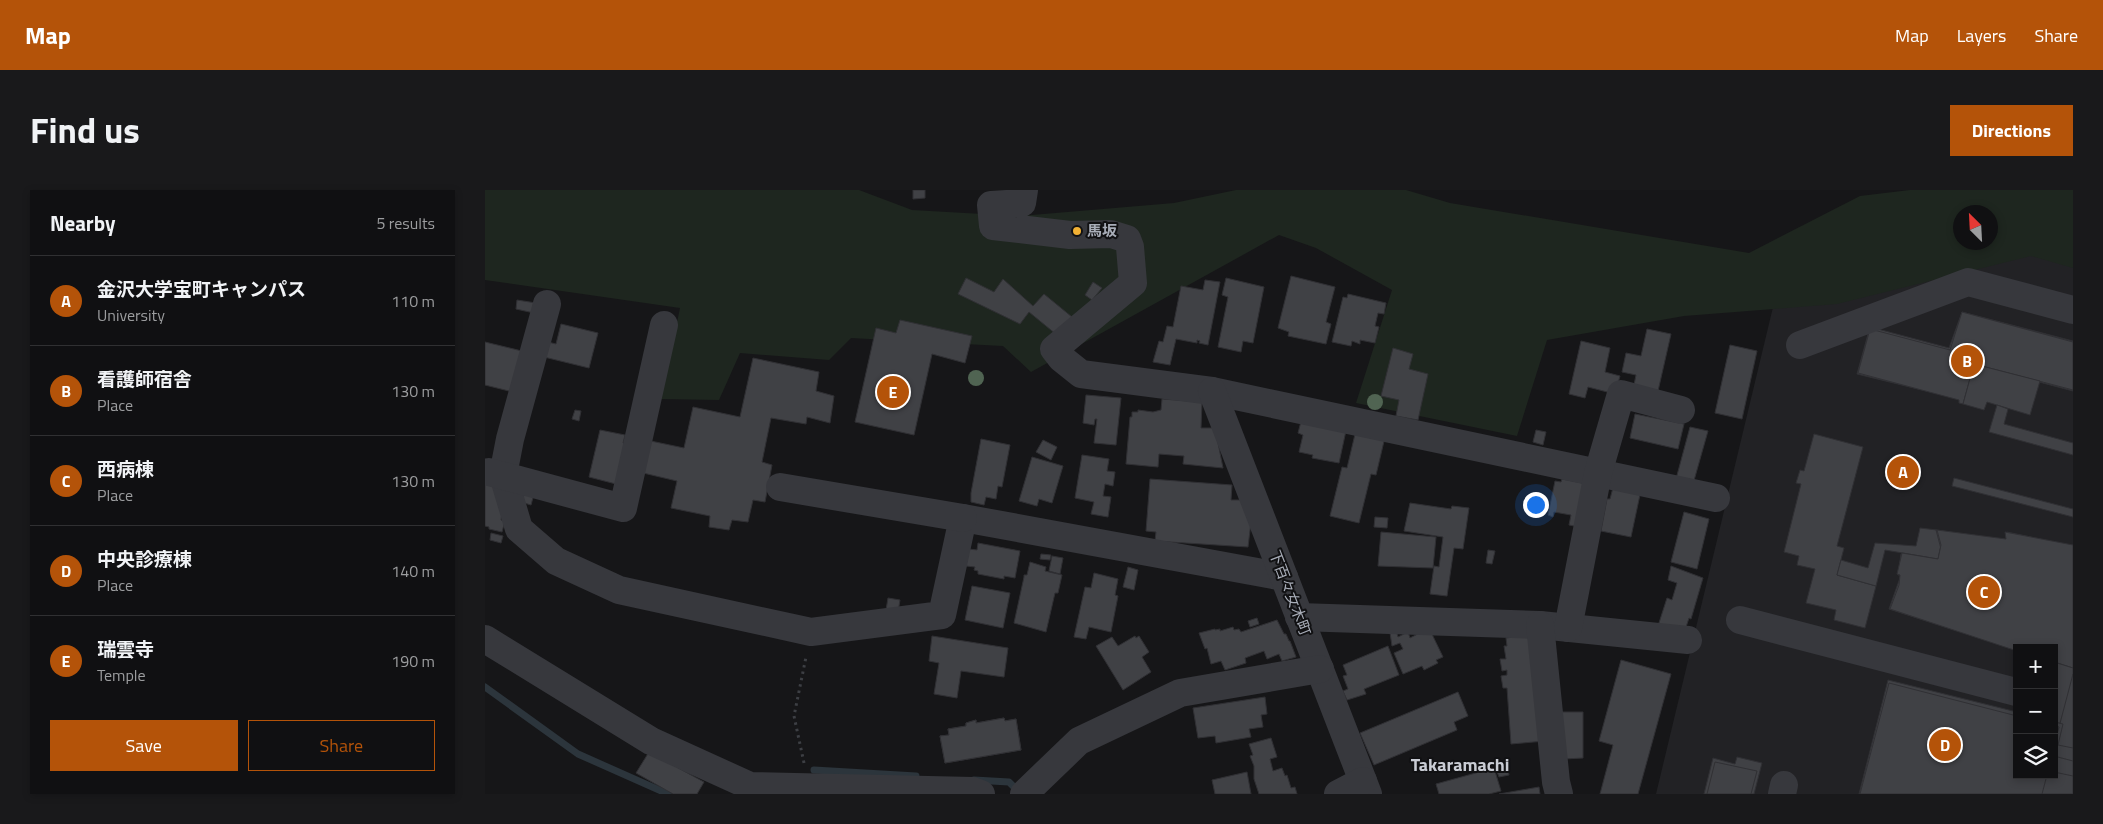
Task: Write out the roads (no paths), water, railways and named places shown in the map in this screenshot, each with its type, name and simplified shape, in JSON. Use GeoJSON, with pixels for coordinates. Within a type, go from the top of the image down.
{"type":"FeatureCollection","features":[{"type":"Feature","properties":{"kind":"street"},"geometry":{"type":"LineString","coordinates":[[1024,190],[1023,203],[991,205],[993,226],[1070,235],[1111,234],[1127,239],[1131,247],[1133,283],[1054,349],[1061,358],[1081,374],[1212,391],[1716,498]]}},
{"type":"Feature","properties":{"kind":"street"},"geometry":{"type":"LineString","coordinates":[[1800,345],[1968,282],[2073,310]]}},
{"type":"Feature","properties":{"kind":"street"},"geometry":{"type":"LineString","coordinates":[[547,304],[510,439],[494,473],[519,529],[556,560],[619,590],[811,632],[942,615],[963,518]]}},
{"type":"Feature","properties":{"kind":"street"},"geometry":{"type":"LineString","coordinates":[[494,473],[623,508],[664,325]]}},
{"type":"Feature","properties":{"kind":"street","name":"下百々女木町"},"geometry":{"type":"LineString","coordinates":[[1212,391],[1365,787]]}},
{"type":"Feature","properties":{"kind":"street"},"geometry":{"type":"LineString","coordinates":[[1568,628],[1598,473],[1621,394],[1681,410]]}},
{"type":"Feature","properties":{"kind":"street"},"geometry":{"type":"LineString","coordinates":[[780,487],[963,518],[1284,577]]}},
{"type":"Feature","properties":{"kind":"street"},"geometry":{"type":"LineString","coordinates":[[1299,617],[1539,625],[1688,640]]}},
{"type":"Feature","properties":{"kind":"street"},"geometry":{"type":"LineString","coordinates":[[1740,620],[2013,691]]}},
{"type":"Feature","properties":{"kind":"street"},"geometry":{"type":"LineString","coordinates":[[1539,625],[1556,782],[1559,794]]}},
{"type":"Feature","properties":{"kind":"street"},"geometry":{"type":"LineString","coordinates":[[485,639],[660,745],[750,786],[973,791],[981,794]]}},
{"type":"Feature","properties":{"kind":"street"},"geometry":{"type":"LineString","coordinates":[[1023,794],[1079,741],[1179,692],[1320,669]]}},
{"type":"Feature","properties":{"kind":"street"},"geometry":{"type":"LineString","coordinates":[[1338,794],[1365,787]]}},
{"type":"Feature","properties":{"kind":"waterway"},"geometry":{"type":"LineString","coordinates":[[485,687],[578,754],[668,794]]}},
{"type":"Feature","properties":{"kind":"waterway"},"geometry":{"type":"LineString","coordinates":[[814,770],[916,776]]}},
{"type":"Feature","properties":{"kind":"waterway"},"geometry":{"type":"LineString","coordinates":[[974,780],[1009,782],[1017,790]]}},
{"type":"Feature","properties":{"kind":"place","name":"馬坂"},"geometry":{"type":"Point","coordinates":[1077,231]}},
{"type":"Feature","properties":{"kind":"place","name":"看護師宿舎"},"geometry":{"type":"Point","coordinates":[1967,361]}},
{"type":"Feature","properties":{"kind":"place","name":"瑞雲寺"},"geometry":{"type":"Point","coordinates":[893,392]}},
{"type":"Feature","properties":{"kind":"place","name":"金沢大学宝町キャンパス"},"geometry":{"type":"Point","coordinates":[1903,472]}},
{"type":"Feature","properties":{"kind":"place","name":"西病棟"},"geometry":{"type":"Point","coordinates":[1984,592]}},
{"type":"Feature","properties":{"kind":"place","name":"中央診療棟"},"geometry":{"type":"Point","coordinates":[1945,745]}},
{"type":"Feature","properties":{"kind":"district","name":"Takaramachi"},"geometry":{"type":"Point","coordinates":[1460,765]}}]}
